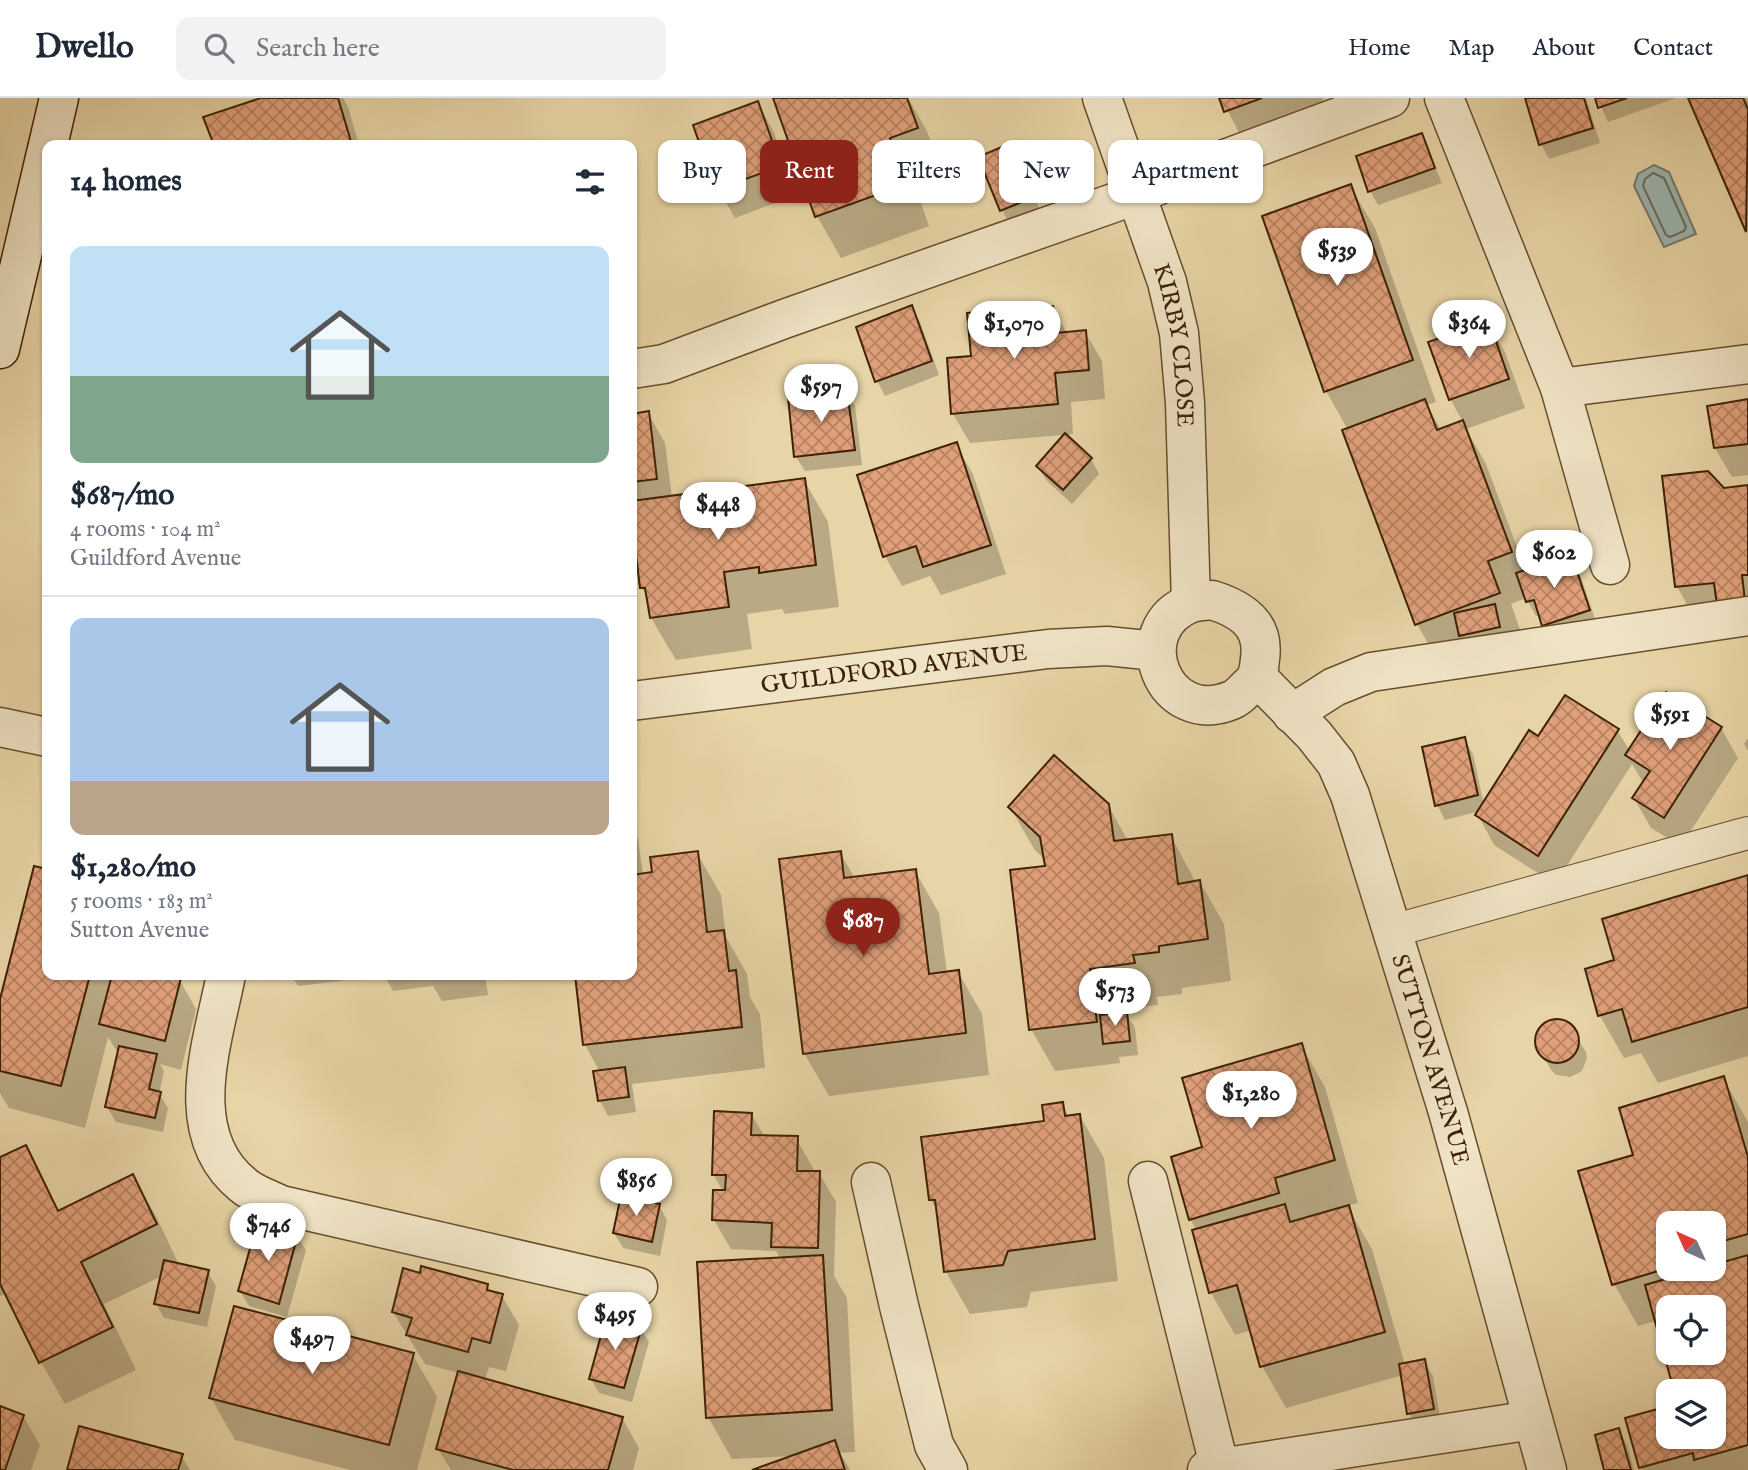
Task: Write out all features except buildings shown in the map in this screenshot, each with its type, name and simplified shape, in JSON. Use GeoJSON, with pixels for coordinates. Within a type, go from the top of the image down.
{"type":"FeatureCollection","features":[{"type":"Feature","properties":{"kind":"street"},"geometry":{"type":"LineString","coordinates":[[50,140],[59,98]]}},
{"type":"Feature","properties":{"kind":"street","name":"KIRBY CLOSE"},"geometry":{"type":"LineString","coordinates":[[1101,98],[1116,140]]}},
{"type":"Feature","properties":{"kind":"street"},"geometry":{"type":"LineString","coordinates":[[1263,145],[1390,98]]}},
{"type":"Feature","properties":{"kind":"street"},"geometry":{"type":"LineString","coordinates":[[1444,98],[1560,388],[1610,565]]}},
{"type":"Feature","properties":{"kind":"street"},"geometry":{"type":"LineString","coordinates":[[0,349],[42,172]]}},
{"type":"Feature","properties":{"kind":"street"},"geometry":{"type":"LineString","coordinates":[[637,368],[664,364],[1113,203]]}},
{"type":"Feature","properties":{"kind":"street","name":"KIRBY CLOSE"},"geometry":{"type":"LineString","coordinates":[[1139,203],[1167,282],[1179,333],[1185,403],[1191,603]]}},
{"type":"Feature","properties":{"kind":"street"},"geometry":{"type":"LineString","coordinates":[[1560,388],[1748,364]]}},
{"type":"Feature","properties":{"kind":"street"},"geometry":{"type":"LineString","coordinates":[[1212,600],[1235,607],[1253,624],[1262,646],[1258,678],[1234,700],[1207,707],[1181,698],[1161,678],[1156,651],[1161,631],[1174,614],[1191,603],[1212,600]]}},
{"type":"Feature","properties":{"kind":"street"},"geometry":{"type":"LineString","coordinates":[[1292,714],[1334,687],[1371,672],[1748,616]]}},
{"type":"Feature","properties":{"kind":"street","name":"GUILDFORD AVENUE"},"geometry":{"type":"LineString","coordinates":[[637,700],[1048,649],[1107,646],[1156,651]]}},
{"type":"Feature","properties":{"kind":"street","name":"SUTTON AVENUE"},"geometry":{"type":"LineString","coordinates":[[1258,678],[1314,735],[1336,764],[1350,795],[1448,1112],[1547,1470]]}},
{"type":"Feature","properties":{"kind":"street"},"geometry":{"type":"LineString","coordinates":[[0,727],[42,736]]}},
{"type":"Feature","properties":{"kind":"street"},"geometry":{"type":"LineString","coordinates":[[225,980],[204,1086],[207,1127],[222,1162],[243,1186],[281,1205],[638,1287]]}},
{"type":"Feature","properties":{"kind":"street"},"geometry":{"type":"LineString","coordinates":[[1148,1181],[1213,1469],[1532,1420]]}},
{"type":"Feature","properties":{"kind":"street"},"geometry":{"type":"LineString","coordinates":[[871,1182],[934,1445],[947,1470]]}},
{"type":"Feature","properties":{"kind":"lane"},"geometry":{"type":"LineString","coordinates":[[1392,931],[1748,833]]}},
{"type":"Feature","properties":{"kind":"water"},"geometry":{"type":"Polygon","coordinates":[[[1654,165],[1669,172],[1696,234],[1664,247],[1634,186],[1638,174],[1654,165]]]}}]}
